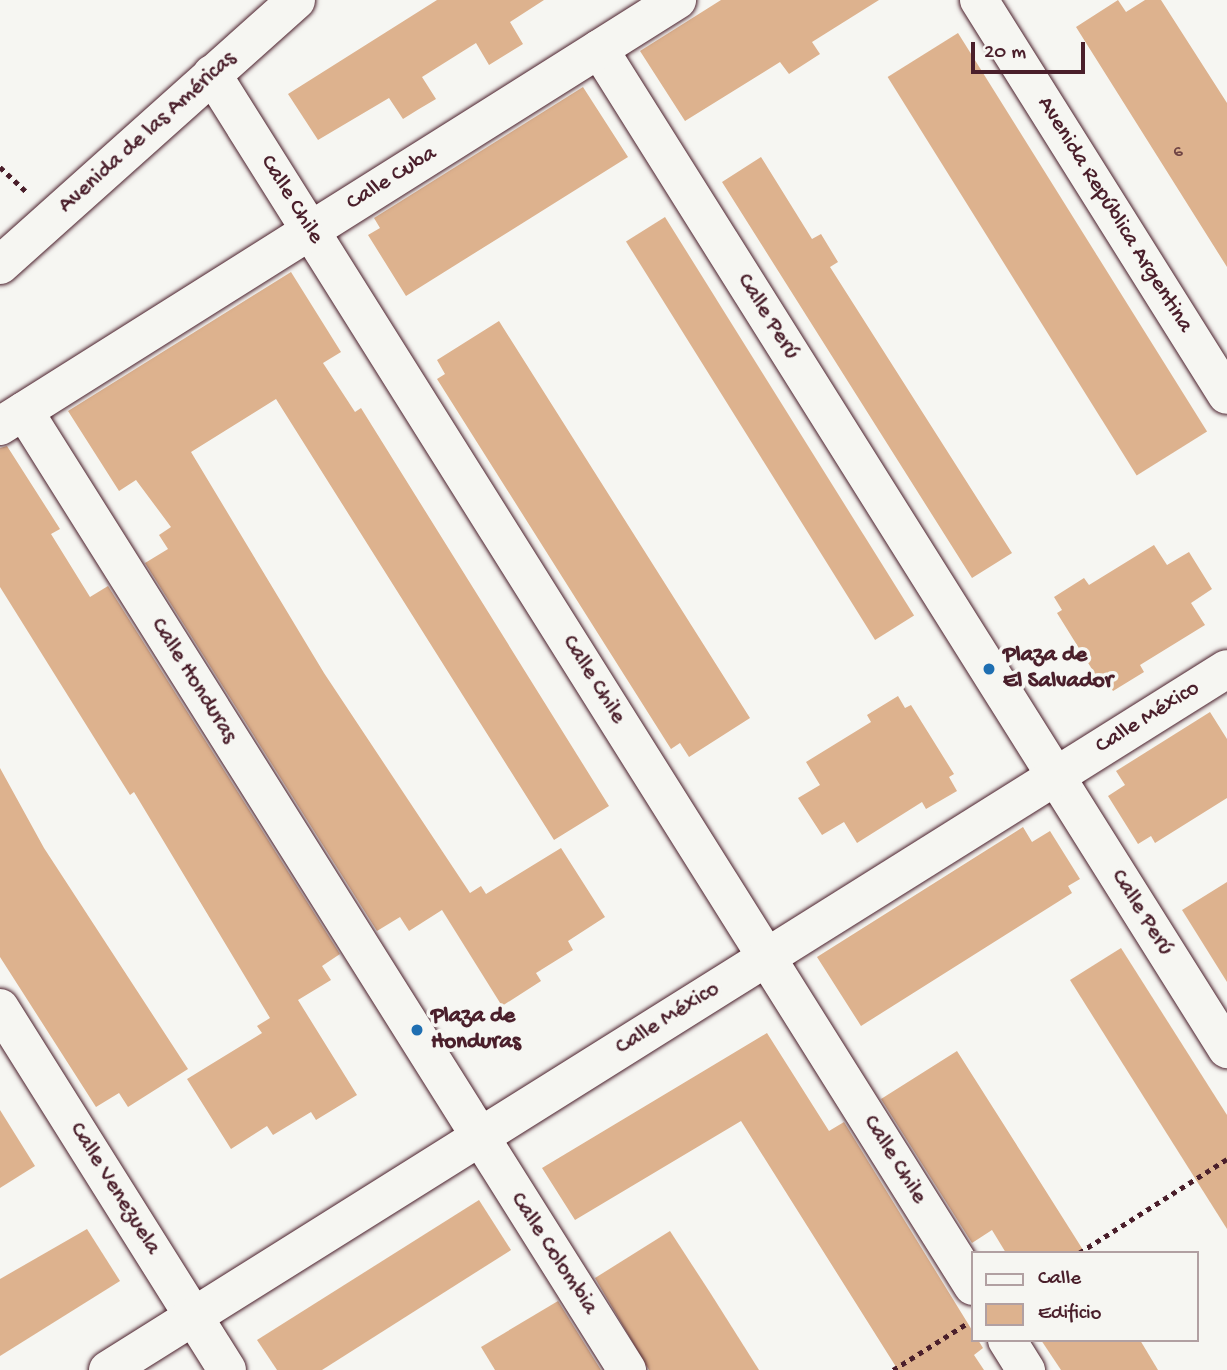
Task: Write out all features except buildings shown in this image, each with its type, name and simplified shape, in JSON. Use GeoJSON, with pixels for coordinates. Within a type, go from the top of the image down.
{"type":"FeatureCollection","features":[{"type":"Feature","properties":{"kind":"street","name":"Avenida de las Américas"},"geometry":{"type":"LineString","coordinates":[[0,265],[296,0]]}},
{"type":"Feature","properties":{"kind":"street","name":"Calle Cuba"},"geometry":{"type":"LineString","coordinates":[[12,418],[677,0]]}},
{"type":"Feature","properties":{"kind":"street","name":"Avenida República Argentina"},"geometry":{"type":"LineString","coordinates":[[979,0],[1227,395]]}},
{"type":"Feature","properties":{"kind":"street","name":"Calle Perú"},"geometry":{"type":"LineString","coordinates":[[599,49],[1227,1049]]}},
{"type":"Feature","properties":{"kind":"street","name":"Calle Chile"},"geometry":{"type":"LineString","coordinates":[[212,74],[972,1284]]}},
{"type":"Feature","properties":{"kind":"street","name":"Calle Honduras"},"geometry":{"type":"LineString","coordinates":[[12,418],[362,951],[478,1138]]}},
{"type":"Feature","properties":{"kind":"street","name":"Calle México"},"geometry":{"type":"LineString","coordinates":[[108,1370],[1227,669]]}},
{"type":"Feature","properties":{"kind":"street","name":"Calle Venezuela"},"geometry":{"type":"LineString","coordinates":[[0,1008],[227,1370]]}},
{"type":"Feature","properties":{"kind":"street","name":"Calle Colombia"},"geometry":{"type":"LineString","coordinates":[[478,1138],[626,1370]]}},
{"type":"Feature","properties":{"kind":"street"},"geometry":{"type":"LineString","coordinates":[[1008,1342],[1026,1370]]}},
{"type":"Feature","properties":{"kind":"path"},"geometry":{"type":"LineString","coordinates":[[1082,1251],[1227,1159]]}},
{"type":"Feature","properties":{"kind":"path"},"geometry":{"type":"LineString","coordinates":[[893,1370],[972,1321]]}},
{"type":"Feature","properties":{"kind":"place","name":"Plaza de El Salvador"},"geometry":{"type":"Point","coordinates":[989,669]}},
{"type":"Feature","properties":{"kind":"place","name":"Plaza de Honduras"},"geometry":{"type":"Point","coordinates":[417,1030]}}]}
